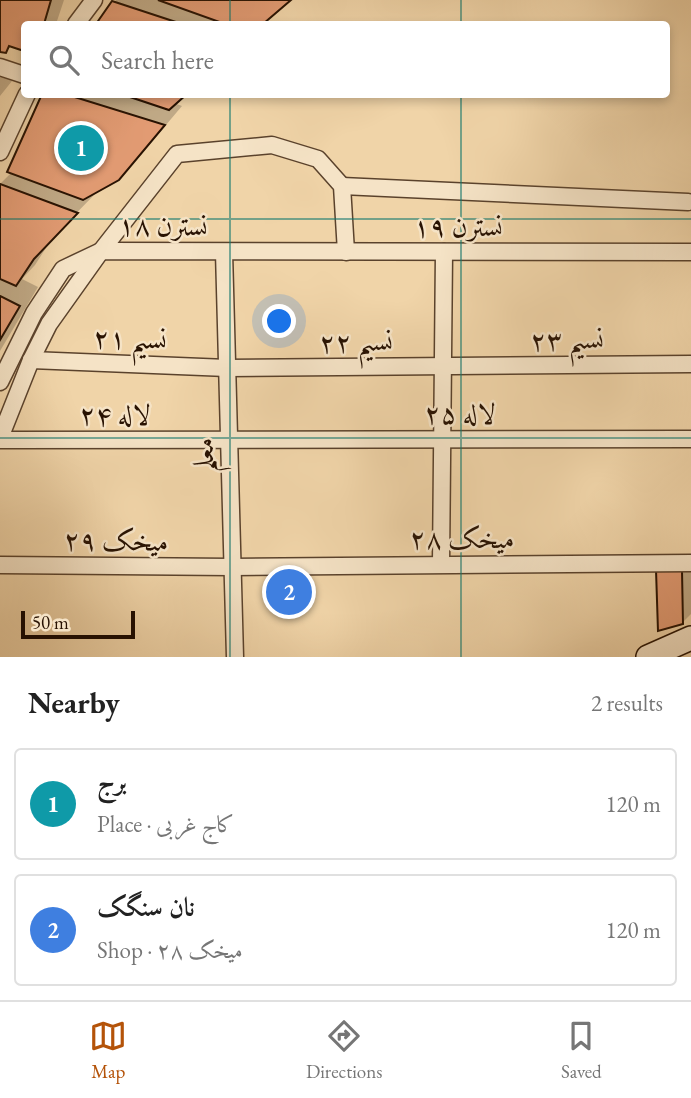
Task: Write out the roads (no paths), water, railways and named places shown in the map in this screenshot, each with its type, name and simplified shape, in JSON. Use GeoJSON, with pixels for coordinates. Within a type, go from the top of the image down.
{"type":"FeatureCollection","features":[{"type":"Feature","properties":{"kind":"main road"},"geometry":{"type":"LineString","coordinates":[[648,657],[691,638]]}},
{"type":"Feature","properties":{"kind":"street"},"geometry":{"type":"LineString","coordinates":[[78,21],[94,0]]}},
{"type":"Feature","properties":{"kind":"street"},"geometry":{"type":"LineString","coordinates":[[0,67],[21,74]]}},
{"type":"Feature","properties":{"kind":"street"},"geometry":{"type":"LineString","coordinates":[[0,152],[25,98]]}},
{"type":"Feature","properties":{"kind":"street"},"geometry":{"type":"LineString","coordinates":[[0,439],[31,360],[50,324],[101,251],[177,154],[272,145],[318,159],[342,186],[346,252]]}},
{"type":"Feature","properties":{"kind":"street"},"geometry":{"type":"LineString","coordinates":[[342,186],[688,202]]}},
{"type":"Feature","properties":{"kind":"street"},"geometry":{"type":"LineString","coordinates":[[0,382],[34,313],[63,269],[101,251]]}},
{"type":"Feature","properties":{"kind":"street","name":"نسترن ۱۸"},"geometry":{"type":"LineString","coordinates":[[101,251],[224,252]]}},
{"type":"Feature","properties":{"kind":"street","name":"نسترن ۱۹"},"geometry":{"type":"LineString","coordinates":[[224,252],[691,253]]}},
{"type":"Feature","properties":{"kind":"street","name":"معلم"},"geometry":{"type":"LineString","coordinates":[[224,252],[235,657]]}},
{"type":"Feature","properties":{"kind":"street"},"geometry":{"type":"LineString","coordinates":[[441,564],[444,252]]}},
{"type":"Feature","properties":{"kind":"street","name":"نسیم ۲۱"},"geometry":{"type":"LineString","coordinates":[[31,360],[227,368]]}},
{"type":"Feature","properties":{"kind":"street","name":"نسیم ۲۳"},"geometry":{"type":"LineString","coordinates":[[443,366],[691,364]]}},
{"type":"Feature","properties":{"kind":"street","name":"نسیم ۲۲"},"geometry":{"type":"LineString","coordinates":[[227,368],[443,366]]}},
{"type":"Feature","properties":{"kind":"street","name":"لاله ۲۴"},"geometry":{"type":"LineString","coordinates":[[0,439],[229,440]]}},
{"type":"Feature","properties":{"kind":"street","name":"لاله ۲۵"},"geometry":{"type":"LineString","coordinates":[[229,440],[691,439]]}},
{"type":"Feature","properties":{"kind":"street","name":"میخک ۲۸"},"geometry":{"type":"LineString","coordinates":[[233,567],[691,563]]}},
{"type":"Feature","properties":{"kind":"street","name":"میخک ۲۹"},"geometry":{"type":"LineString","coordinates":[[0,565],[233,567]]}},
{"type":"Feature","properties":{"kind":"place","name":"برج"},"geometry":{"type":"Point","coordinates":[81,148]}},
{"type":"Feature","properties":{"kind":"place","name":"نان سنگک"},"geometry":{"type":"Point","coordinates":[289,592]}}]}
